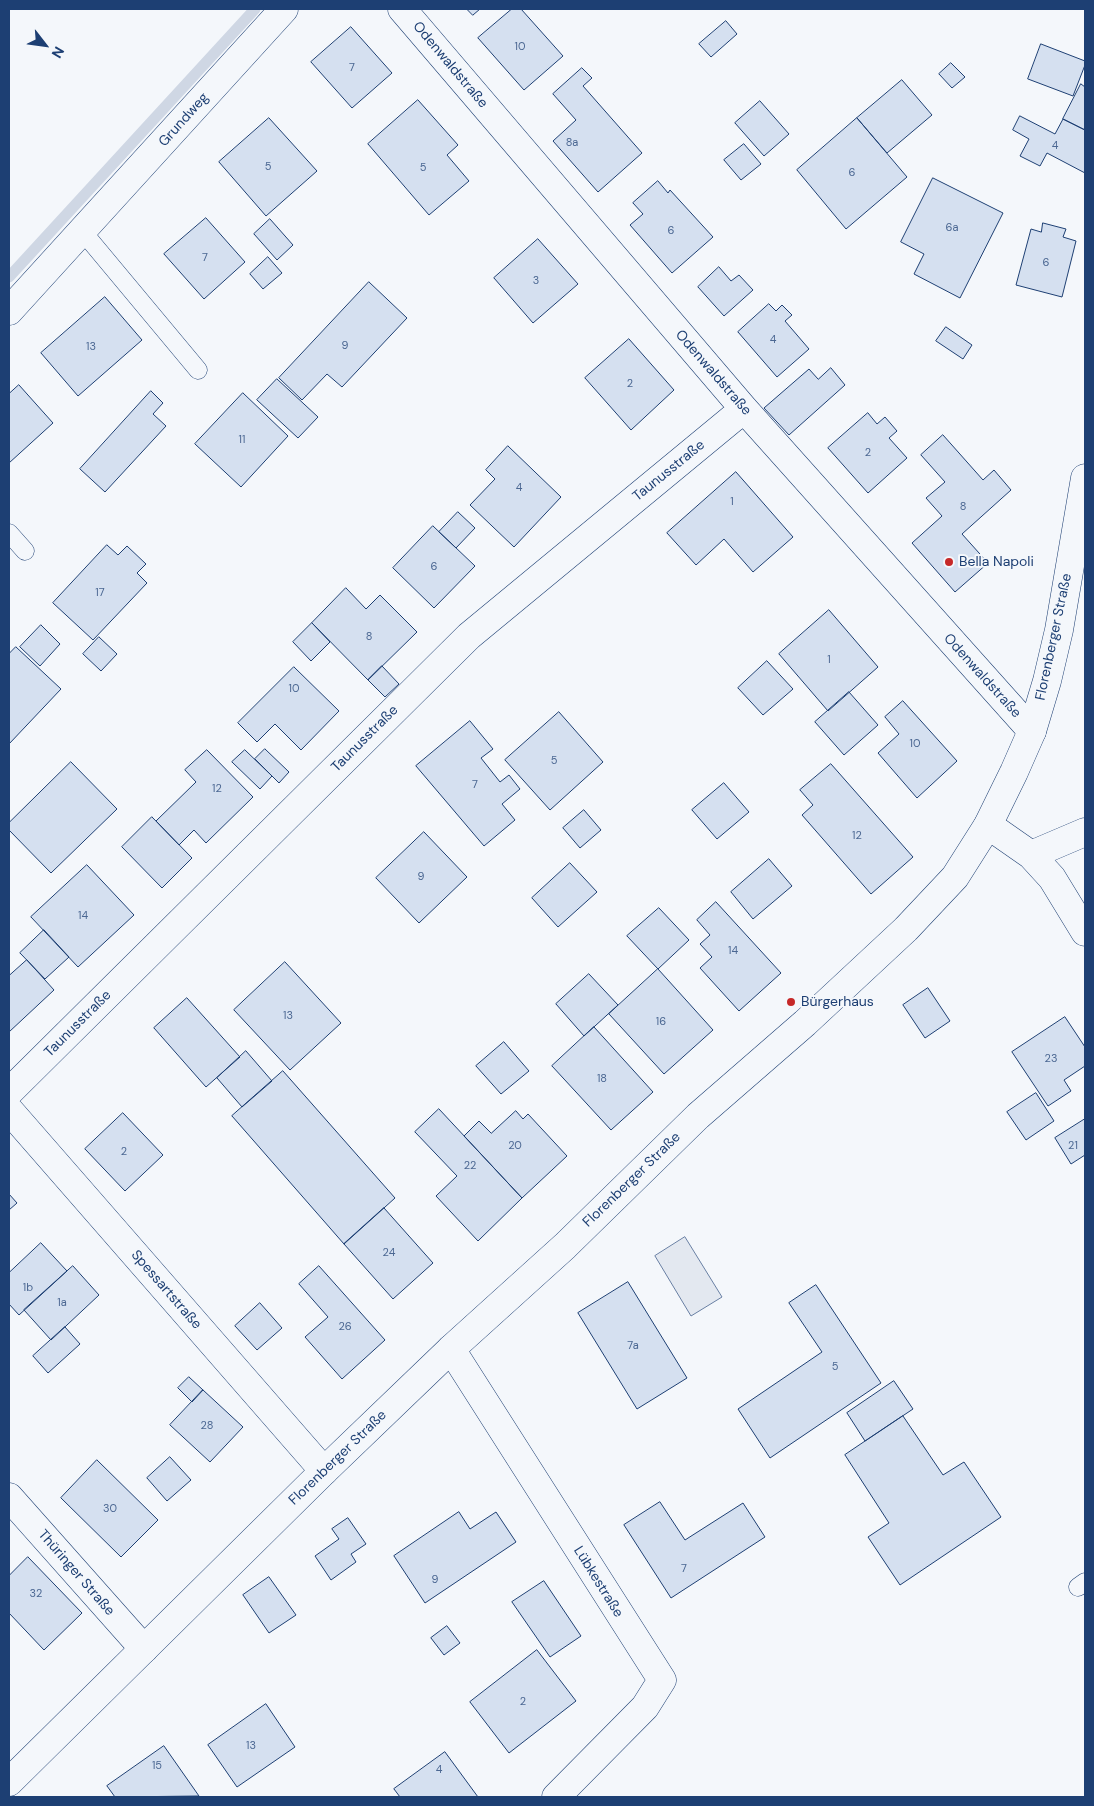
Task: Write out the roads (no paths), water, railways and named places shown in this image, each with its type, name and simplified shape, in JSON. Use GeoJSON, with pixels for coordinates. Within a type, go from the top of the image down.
{"type":"FeatureCollection","features":[{"type":"Feature","properties":{"kind":"street","name":"Grundweg"},"geometry":{"type":"LineString","coordinates":[[9,311],[83,232],[284,9]]}},
{"type":"Feature","properties":{"kind":"street","name":"Odenwaldstraße"},"geometry":{"type":"LineString","coordinates":[[402,9],[744,409],[1032,731]]}},
{"type":"Feature","properties":{"kind":"street","name":"Taunusstraße"},"geometry":{"type":"LineString","coordinates":[[9,1092],[469,636],[744,409]]}},
{"type":"Feature","properties":{"kind":"street","name":"Florenberger Straße"},"geometry":{"type":"LineString","coordinates":[[9,1782],[324,1471],[452,1348],[565,1246],[698,1116],[805,1023],[906,929],[955,877],[988,825],[1032,731],[1047,681],[1059,630],[1085,478]]}},
{"type":"Feature","properties":{"kind":"street"},"geometry":{"type":"LineString","coordinates":[[988,825],[1031,855],[1052,878],[1085,932]]}},
{"type":"Feature","properties":{"kind":"street"},"geometry":{"type":"LineString","coordinates":[[1031,855],[1085,832]]}},
{"type":"Feature","properties":{"kind":"street","name":"Spessartstraße"},"geometry":{"type":"LineString","coordinates":[[9,1110],[324,1471]]}},
{"type":"Feature","properties":{"kind":"street","name":"Lübkestraße"},"geometry":{"type":"LineString","coordinates":[[452,1348],[662,1680],[645,1707],[556,1797]]}},
{"type":"Feature","properties":{"kind":"street","name":"Thüringer Straße"},"geometry":{"type":"LineString","coordinates":[[9,1496],[144,1649]]}},
{"type":"Feature","properties":{"kind":"lane"},"geometry":{"type":"LineString","coordinates":[[83,232],[198,370]]}},
{"type":"Feature","properties":{"kind":"lane"},"geometry":{"type":"LineString","coordinates":[[9,533],[26,552]]}},
{"type":"Feature","properties":{"kind":"waterway"},"geometry":{"type":"LineString","coordinates":[[9,277],[255,9]]}},
{"type":"Feature","properties":{"kind":"place","name":"Bella Napoli"},"geometry":{"type":"Point","coordinates":[949,562]}},
{"type":"Feature","properties":{"kind":"place","name":"Bürgerhaus"},"geometry":{"type":"Point","coordinates":[791,1002]}}]}
